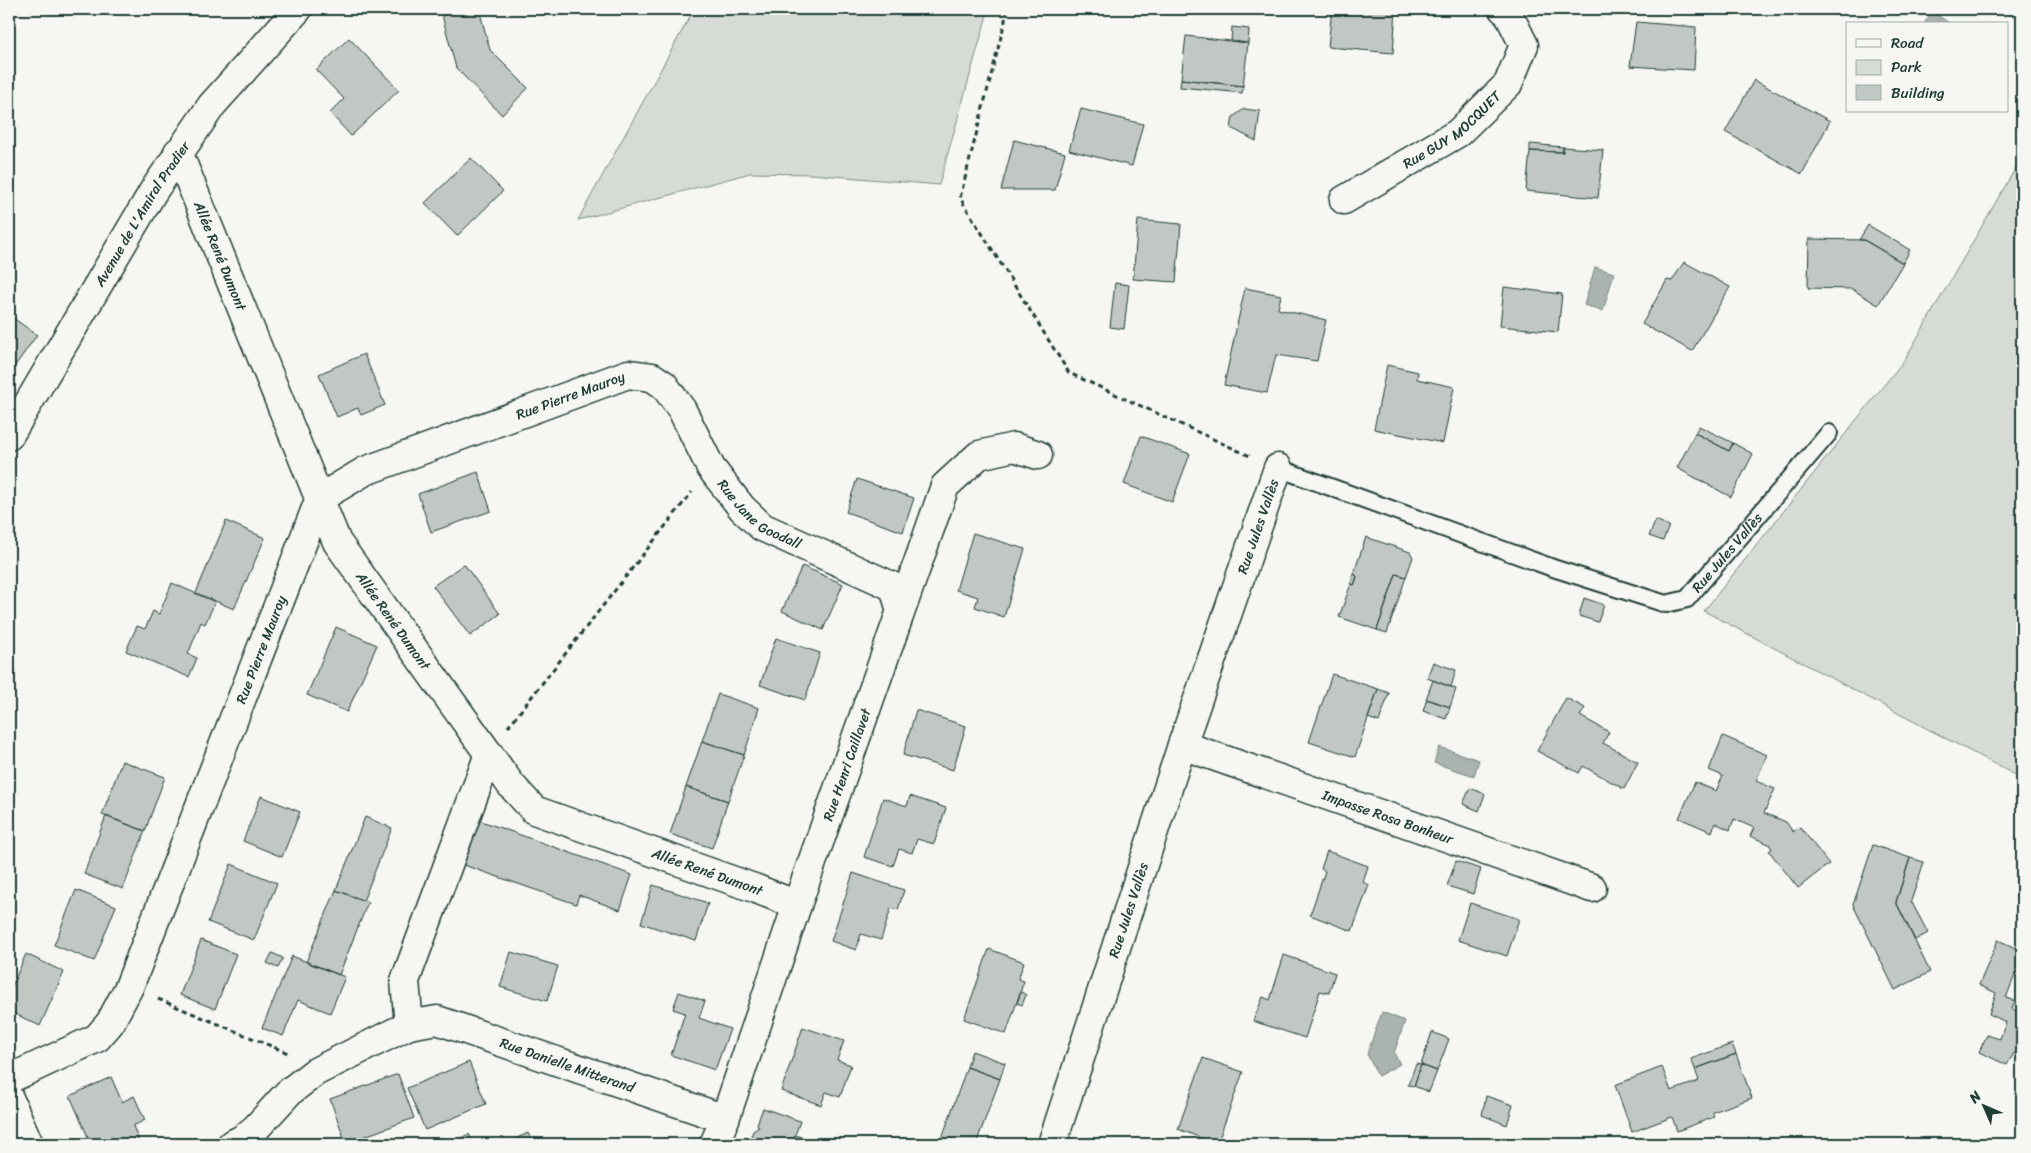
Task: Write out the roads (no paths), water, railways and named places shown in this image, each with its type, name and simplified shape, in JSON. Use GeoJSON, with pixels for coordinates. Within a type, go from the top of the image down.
{"type":"FeatureCollection","features":[{"type":"Feature","properties":{"kind":"street","name":"Avenue de L'Amiral Pradier"},"geometry":{"type":"LineString","coordinates":[[9,436],[178,152],[212,105],[298,9]]}},
{"type":"Feature","properties":{"kind":"street","name":"Rue GUY MOCQUET"},"geometry":{"type":"LineString","coordinates":[[1344,200],[1458,133],[1508,84],[1524,45],[1508,14],[1502,9]]}},
{"type":"Feature","properties":{"kind":"street","name":"Allée René Dumont"},"geometry":{"type":"LineString","coordinates":[[178,152],[337,542],[511,785],[534,810],[797,905]]}},
{"type":"Feature","properties":{"kind":"street","name":"Rue Pierre Mauroy"},"geometry":{"type":"LineString","coordinates":[[9,1079],[97,1038],[110,1023],[129,987],[320,498],[365,471],[628,374],[652,377]]}},
{"type":"Feature","properties":{"kind":"street","name":"Rue Jane Goodall"},"geometry":{"type":"LineString","coordinates":[[652,377],[664,385],[682,410],[710,468],[742,508],[762,527],[894,587],[900,608]]}},
{"type":"Feature","properties":{"kind":"street","name":"Rue Henri Caillavet"},"geometry":{"type":"LineString","coordinates":[[714,1144],[725,1119],[900,608],[945,486],[980,455],[1014,447],[1038,455]]}},
{"type":"Feature","properties":{"kind":"street","name":"Rue Jules Vallès"},"geometry":{"type":"LineString","coordinates":[[1052,1144],[1182,745],[1278,468]]}},
{"type":"Feature","properties":{"kind":"street","name":"Impasse Rosa Bonheur"},"geometry":{"type":"LineString","coordinates":[[1182,745],[1592,888]]}},
{"type":"Feature","properties":{"kind":"street"},"geometry":{"type":"LineString","coordinates":[[409,1025],[405,980],[489,754]]}},
{"type":"Feature","properties":{"kind":"street","name":"Rue Danielle Mitterand"},"geometry":{"type":"LineString","coordinates":[[232,1144],[241,1140],[256,1128],[288,1093],[315,1072],[409,1025],[437,1020],[725,1119]]}},
{"type":"Feature","properties":{"kind":"street"},"geometry":{"type":"LineString","coordinates":[[9,1098],[30,1144]]}},
{"type":"Feature","properties":{"kind":"lane","name":"Rue Jules Vallès"},"geometry":{"type":"LineString","coordinates":[[1278,468],[1553,568],[1666,604],[1687,599],[1829,433]]}}]}
